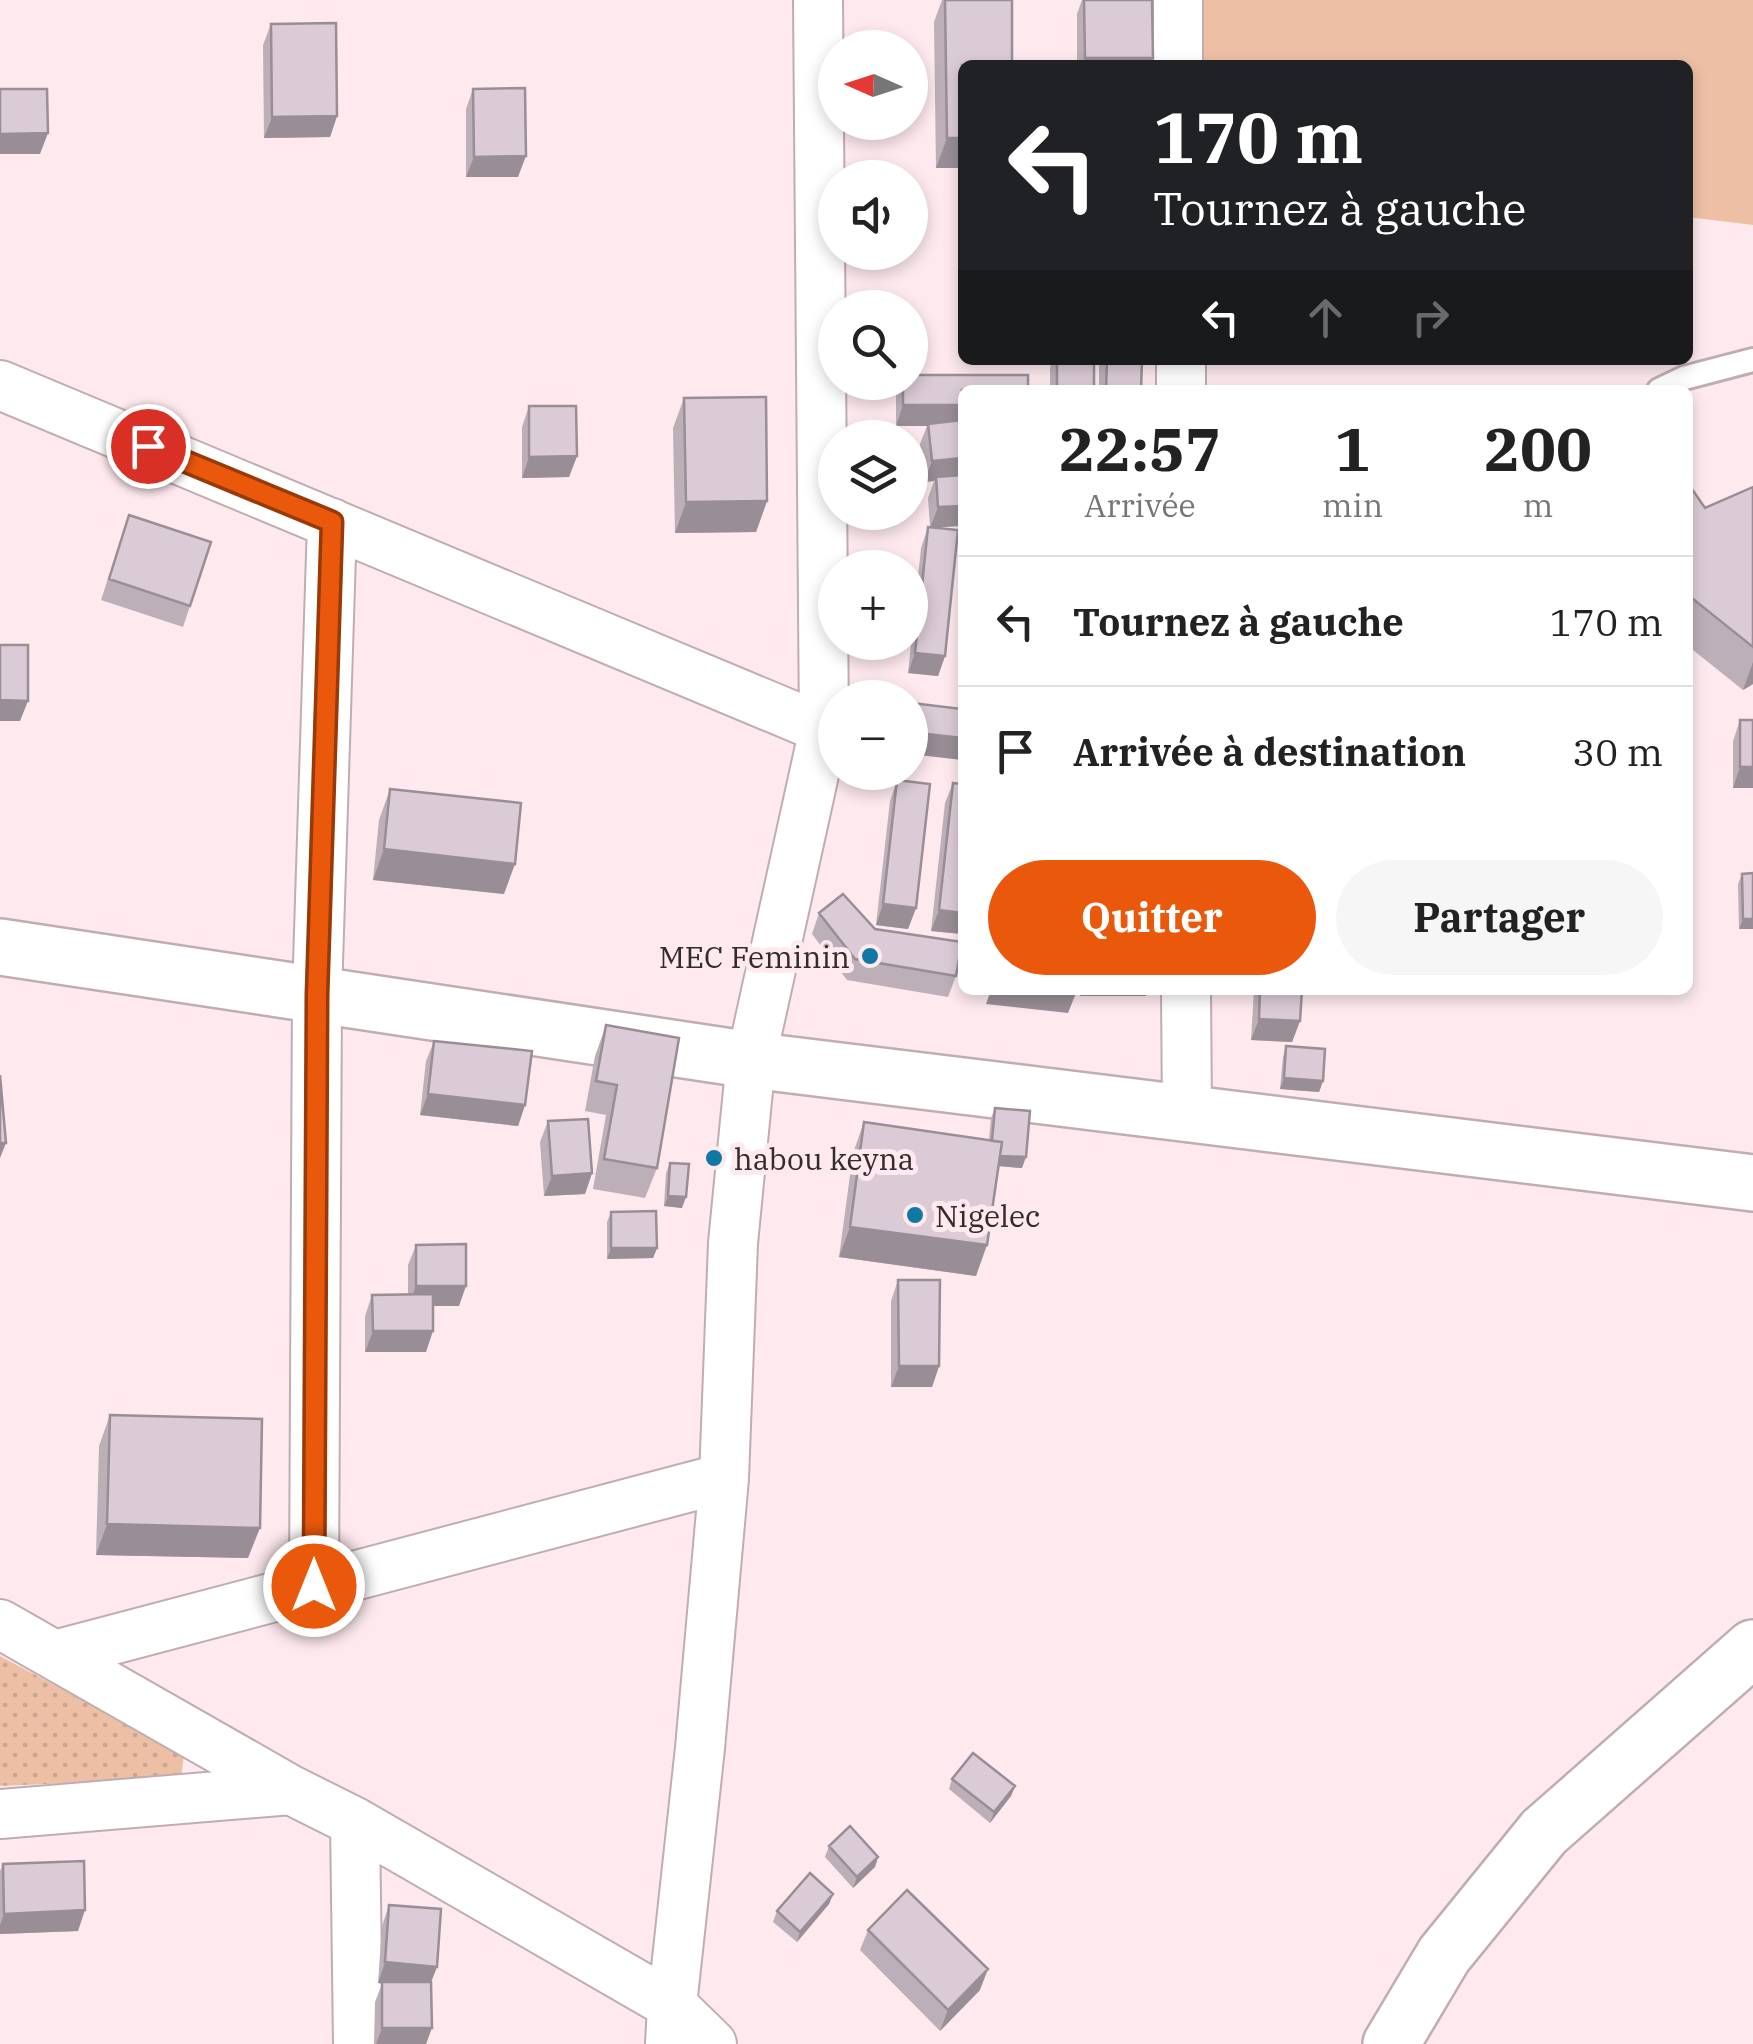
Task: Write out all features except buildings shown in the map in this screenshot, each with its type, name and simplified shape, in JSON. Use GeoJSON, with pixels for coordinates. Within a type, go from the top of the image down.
{"type":"FeatureCollection","features":[{"type":"Feature","properties":{"kind":"main road"},"geometry":{"type":"LineString","coordinates":[[0,946],[750,1060],[1753,1182]]}},
{"type":"Feature","properties":{"kind":"main road"},"geometry":{"type":"LineString","coordinates":[[1391,2044],[1444,1955],[1544,1832],[1753,1648]]}},
{"type":"Feature","properties":{"kind":"street"},"geometry":{"type":"LineString","coordinates":[[818,0],[824,680]]}},
{"type":"Feature","properties":{"kind":"street"},"geometry":{"type":"LineString","coordinates":[[1178,0],[1178,60]]}},
{"type":"Feature","properties":{"kind":"street"},"geometry":{"type":"LineString","coordinates":[[0,385],[818,725]]}},
{"type":"Feature","properties":{"kind":"street"},"geometry":{"type":"LineString","coordinates":[[314,1586],[317,995],[332,522]]}},
{"type":"Feature","properties":{"kind":"street"},"geometry":{"type":"LineString","coordinates":[[671,2024],[724,1478],[733,1242],[750,1060],[818,755]]}},
{"type":"Feature","properties":{"kind":"street"},"geometry":{"type":"LineString","coordinates":[[1186,995],[1188,1113]]}},
{"type":"Feature","properties":{"kind":"street"},"geometry":{"type":"LineString","coordinates":[[54,1654],[724,1478]]}},
{"type":"Feature","properties":{"kind":"street"},"geometry":{"type":"LineString","coordinates":[[0,1624],[291,1790],[355,1822],[671,2024],[712,2044]]}},
{"type":"Feature","properties":{"kind":"street"},"geometry":{"type":"LineString","coordinates":[[0,1814],[291,1790]]}},
{"type":"Feature","properties":{"kind":"street"},"geometry":{"type":"LineString","coordinates":[[355,1822],[358,2044]]}},
{"type":"Feature","properties":{"kind":"lane"},"geometry":{"type":"LineString","coordinates":[[1669,385],[1753,360]]}},
{"type":"Feature","properties":{"kind":"shaded area"},"geometry":{"type":"Polygon","coordinates":[[[1196,0],[1753,0],[1753,225],[1693,218],[1693,60],[1195,60],[1196,0]]]}},
{"type":"Feature","properties":{"kind":"shaded area"},"geometry":{"type":"Polygon","coordinates":[[[0,1656],[184,1754],[181,1778],[0,1786],[0,1656]]]}},
{"type":"Feature","properties":{"kind":"place","name":"MEC Feminin"},"geometry":{"type":"Point","coordinates":[870,956]}},
{"type":"Feature","properties":{"kind":"place","name":"habou keyna"},"geometry":{"type":"Point","coordinates":[714,1158]}},
{"type":"Feature","properties":{"kind":"place","name":"Nigelec"},"geometry":{"type":"Point","coordinates":[915,1215]}},
{"type":"Feature","properties":{"kind":"route"},"geometry":{"type":"LineString","coordinates":[[148,446],[332,522],[317,995],[314,1586]]}}]}
